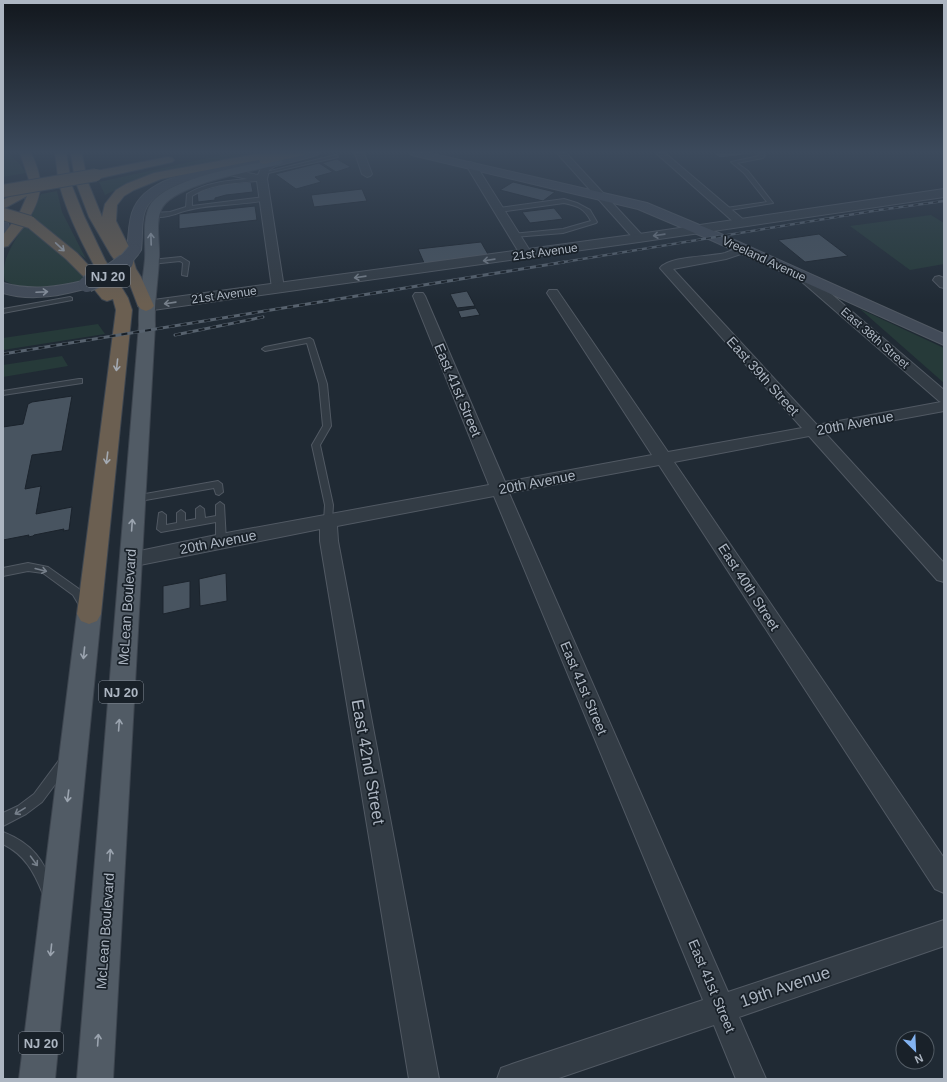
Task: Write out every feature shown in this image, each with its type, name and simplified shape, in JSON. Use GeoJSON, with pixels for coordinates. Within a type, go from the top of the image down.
{"type":"FeatureCollection","features":[{"type":"Feature","properties":{"kind":"highway"},"geometry":{"type":"LineString","coordinates":[[3,243],[10,236],[29,203]]}},
{"type":"Feature","properties":{"kind":"highway","name":"NJ 20"},"geometry":{"type":"LineString","coordinates":[[73,203],[82,229],[120,298],[124,310],[89,614]]}},
{"type":"Feature","properties":{"kind":"highway","name":"McLean Boulevard"},"geometry":{"type":"LineString","coordinates":[[91,203],[96,217],[118,255],[130,269],[146,306]]}},
{"type":"Feature","properties":{"kind":"highway"},"geometry":{"type":"LineString","coordinates":[[111,203],[108,212],[109,221],[124,249],[130,269]]}},
{"type":"Feature","properties":{"kind":"highway"},"geometry":{"type":"LineString","coordinates":[[3,214],[30,222],[51,238],[93,277],[115,307],[121,326]]}},
{"type":"Feature","properties":{"kind":"main road"},"geometry":{"type":"LineString","coordinates":[[3,288],[24,292],[44,292],[68,289],[87,284],[118,268],[128,260],[134,250],[139,212],[142,203]]}},
{"type":"Feature","properties":{"kind":"main road"},"geometry":{"type":"LineString","coordinates":[[146,306],[150,284],[151,232],[158,203]]}},
{"type":"Feature","properties":{"kind":"main road","name":"Vreeland Avenue"},"geometry":{"type":"LineString","coordinates":[[631,203],[642,206],[698,230],[944,340]]}},
{"type":"Feature","properties":{"kind":"main road"},"geometry":{"type":"LineString","coordinates":[[3,226],[3,231]]}},
{"type":"Feature","properties":{"kind":"main road","name":"McLean Boulevard"},"geometry":{"type":"LineString","coordinates":[[95,1079],[146,325],[146,306]]}},
{"type":"Feature","properties":{"kind":"main road","name":"NJ 20"},"geometry":{"type":"LineString","coordinates":[[32,1068],[45,1006],[89,614]]}},
{"type":"Feature","properties":{"kind":"street"},"geometry":{"type":"LineString","coordinates":[[266,203],[278,288]]}},
{"type":"Feature","properties":{"kind":"street"},"geometry":{"type":"LineString","coordinates":[[495,203],[526,254]]}},
{"type":"Feature","properties":{"kind":"street"},"geometry":{"type":"LineString","coordinates":[[607,203],[639,238]]}},
{"type":"Feature","properties":{"kind":"street"},"geometry":{"type":"LineString","coordinates":[[718,203],[741,223]]}},
{"type":"Feature","properties":{"kind":"street","name":"21st Avenue"},"geometry":{"type":"LineString","coordinates":[[146,306],[698,230],[873,203]]}},
{"type":"Feature","properties":{"kind":"street","name":"East 39th Street"},"geometry":{"type":"LineString","coordinates":[[743,250],[726,256],[668,266],[666,268],[944,575]]}},
{"type":"Feature","properties":{"kind":"street","name":"East 38th Street"},"geometry":{"type":"LineString","coordinates":[[805,278],[944,398]]}},
{"type":"Feature","properties":{"kind":"street","name":"East 40th Street"},"geometry":{"type":"LineString","coordinates":[[554,293],[944,880]]}},
{"type":"Feature","properties":{"kind":"street","name":"East 41st Street"},"geometry":{"type":"LineString","coordinates":[[419,296],[499,489],[722,1008],[751,1079]]}},
{"type":"Feature","properties":{"kind":"street","name":"20th Avenue"},"geometry":{"type":"LineString","coordinates":[[130,560],[221,541],[944,406]]}},
{"type":"Feature","properties":{"kind":"street","name":"East 42nd Street"},"geometry":{"type":"LineString","coordinates":[[328,521],[329,541],[424,1079]]}},
{"type":"Feature","properties":{"kind":"street","name":"19th Avenue"},"geometry":{"type":"LineString","coordinates":[[512,1079],[944,933]]}},
{"type":"Feature","properties":{"kind":"lane"},"geometry":{"type":"LineString","coordinates":[[189,203],[189,208]]}},
{"type":"Feature","properties":{"kind":"lane"},"geometry":{"type":"LineString","coordinates":[[154,215],[171,214],[189,208],[227,203]]}},
{"type":"Feature","properties":{"kind":"lane"},"geometry":{"type":"LineString","coordinates":[[499,210],[552,203]]}},
{"type":"Feature","properties":{"kind":"lane"},"geometry":{"type":"LineString","coordinates":[[514,235],[563,231],[594,222],[588,211],[572,203]]}},
{"type":"Feature","properties":{"kind":"lane"},"geometry":{"type":"LineString","coordinates":[[726,210],[767,203]]}},
{"type":"Feature","properties":{"kind":"lane"},"geometry":{"type":"LineString","coordinates":[[151,262],[181,259],[186,262],[185,275]]}},
{"type":"Feature","properties":{"kind":"lane"},"geometry":{"type":"LineString","coordinates":[[3,311],[70,299]]}},
{"type":"Feature","properties":{"kind":"lane","name":"East 42nd Street"},"geometry":{"type":"LineString","coordinates":[[265,349],[310,340],[324,384],[327,426],[316,445],[329,505],[328,521]]}},
{"type":"Feature","properties":{"kind":"lane"},"geometry":{"type":"LineString","coordinates":[[3,393],[79,381]]}},
{"type":"Feature","properties":{"kind":"lane"},"geometry":{"type":"LineString","coordinates":[[134,499],[162,498],[219,488]]}},
{"type":"Feature","properties":{"kind":"lane"},"geometry":{"type":"LineString","coordinates":[[220,505],[221,541]]}},
{"type":"Feature","properties":{"kind":"lane"},"geometry":{"type":"LineString","coordinates":[[200,509],[201,522]]}},
{"type":"Feature","properties":{"kind":"lane"},"geometry":{"type":"LineString","coordinates":[[181,512],[181,526]]}},
{"type":"Feature","properties":{"kind":"lane"},"geometry":{"type":"LineString","coordinates":[[162,515],[161,529],[220,518]]}},
{"type":"Feature","properties":{"kind":"lane"},"geometry":{"type":"LineString","coordinates":[[3,572],[28,567],[45,570],[76,592],[89,614]]}},
{"type":"Feature","properties":{"kind":"lane"},"geometry":{"type":"LineString","coordinates":[[3,820],[22,810],[38,798],[74,751]]}},
{"type":"Feature","properties":{"kind":"lane"},"geometry":{"type":"LineString","coordinates":[[3,838],[20,847],[34,858],[43,875],[55,912]]}},
{"type":"Feature","properties":{"kind":"green space"},"geometry":{"type":"Polygon","coordinates":[[[36,203],[60,203],[62,212],[86,259],[30,216],[36,203]]]}},
{"type":"Feature","properties":{"kind":"green space"},"geometry":{"type":"Polygon","coordinates":[[[931,215],[944,223],[944,264],[910,270],[850,226],[931,215]]]}},
{"type":"Feature","properties":{"kind":"green space"},"geometry":{"type":"Polygon","coordinates":[[[24,226],[62,253],[90,280],[65,287],[25,290],[5,281],[4,266],[8,252],[24,226]]]}},
{"type":"Feature","properties":{"kind":"green space"},"geometry":{"type":"Polygon","coordinates":[[[860,309],[944,348],[944,383],[860,309]]]}},
{"type":"Feature","properties":{"kind":"green space"},"geometry":{"type":"Polygon","coordinates":[[[98,324],[105,334],[3,350],[3,338],[98,324]]]}},
{"type":"Feature","properties":{"kind":"green space"},"geometry":{"type":"Polygon","coordinates":[[[62,356],[68,366],[3,377],[3,365],[62,356]]]}},
{"type":"Feature","properties":{"kind":"building"},"geometry":{"type":"Polygon","coordinates":[[[313,203],[345,203],[314,207],[313,203]]]}},
{"type":"Feature","properties":{"kind":"building"},"geometry":{"type":"Polygon","coordinates":[[[255,206],[257,220],[179,229],[179,214],[255,206]]]}},
{"type":"Feature","properties":{"kind":"building"},"geometry":{"type":"Polygon","coordinates":[[[554,208],[563,219],[530,223],[522,212],[554,208]]]}},
{"type":"Feature","properties":{"kind":"building"},"geometry":{"type":"Polygon","coordinates":[[[819,234],[848,256],[805,262],[778,240],[819,234]]]}},
{"type":"Feature","properties":{"kind":"building"},"geometry":{"type":"Polygon","coordinates":[[[481,242],[489,256],[425,265],[418,249],[481,242]]]}},
{"type":"Feature","properties":{"kind":"building"},"geometry":{"type":"Polygon","coordinates":[[[467,291],[475,306],[457,308],[450,294],[467,291]]]}},
{"type":"Feature","properties":{"kind":"building"},"geometry":{"type":"Polygon","coordinates":[[[476,308],[480,315],[461,318],[458,311],[476,308]]]}},
{"type":"Feature","properties":{"kind":"building"},"geometry":{"type":"Polygon","coordinates":[[[72,396],[62,451],[32,455],[25,489],[41,486],[36,514],[72,507],[69,530],[63,531],[64,529],[28,537],[29,535],[3,540],[3,427],[23,424],[28,404],[32,402],[72,396]]]}},
{"type":"Feature","properties":{"kind":"building"},"geometry":{"type":"Polygon","coordinates":[[[226,573],[227,601],[200,606],[199,579],[226,573]]]}},
{"type":"Feature","properties":{"kind":"building"},"geometry":{"type":"Polygon","coordinates":[[[190,581],[190,608],[163,614],[163,586],[190,581]]]}},
{"type":"Feature","properties":{"kind":"railway"},"geometry":{"type":"LineString","coordinates":[[558,263],[926,203]]}},
{"type":"Feature","properties":{"kind":"railway"},"geometry":{"type":"LineString","coordinates":[[3,354],[564,262]]}},
{"type":"Feature","properties":{"kind":"railway"},"geometry":{"type":"LineString","coordinates":[[175,335],[263,317]]}}]}
